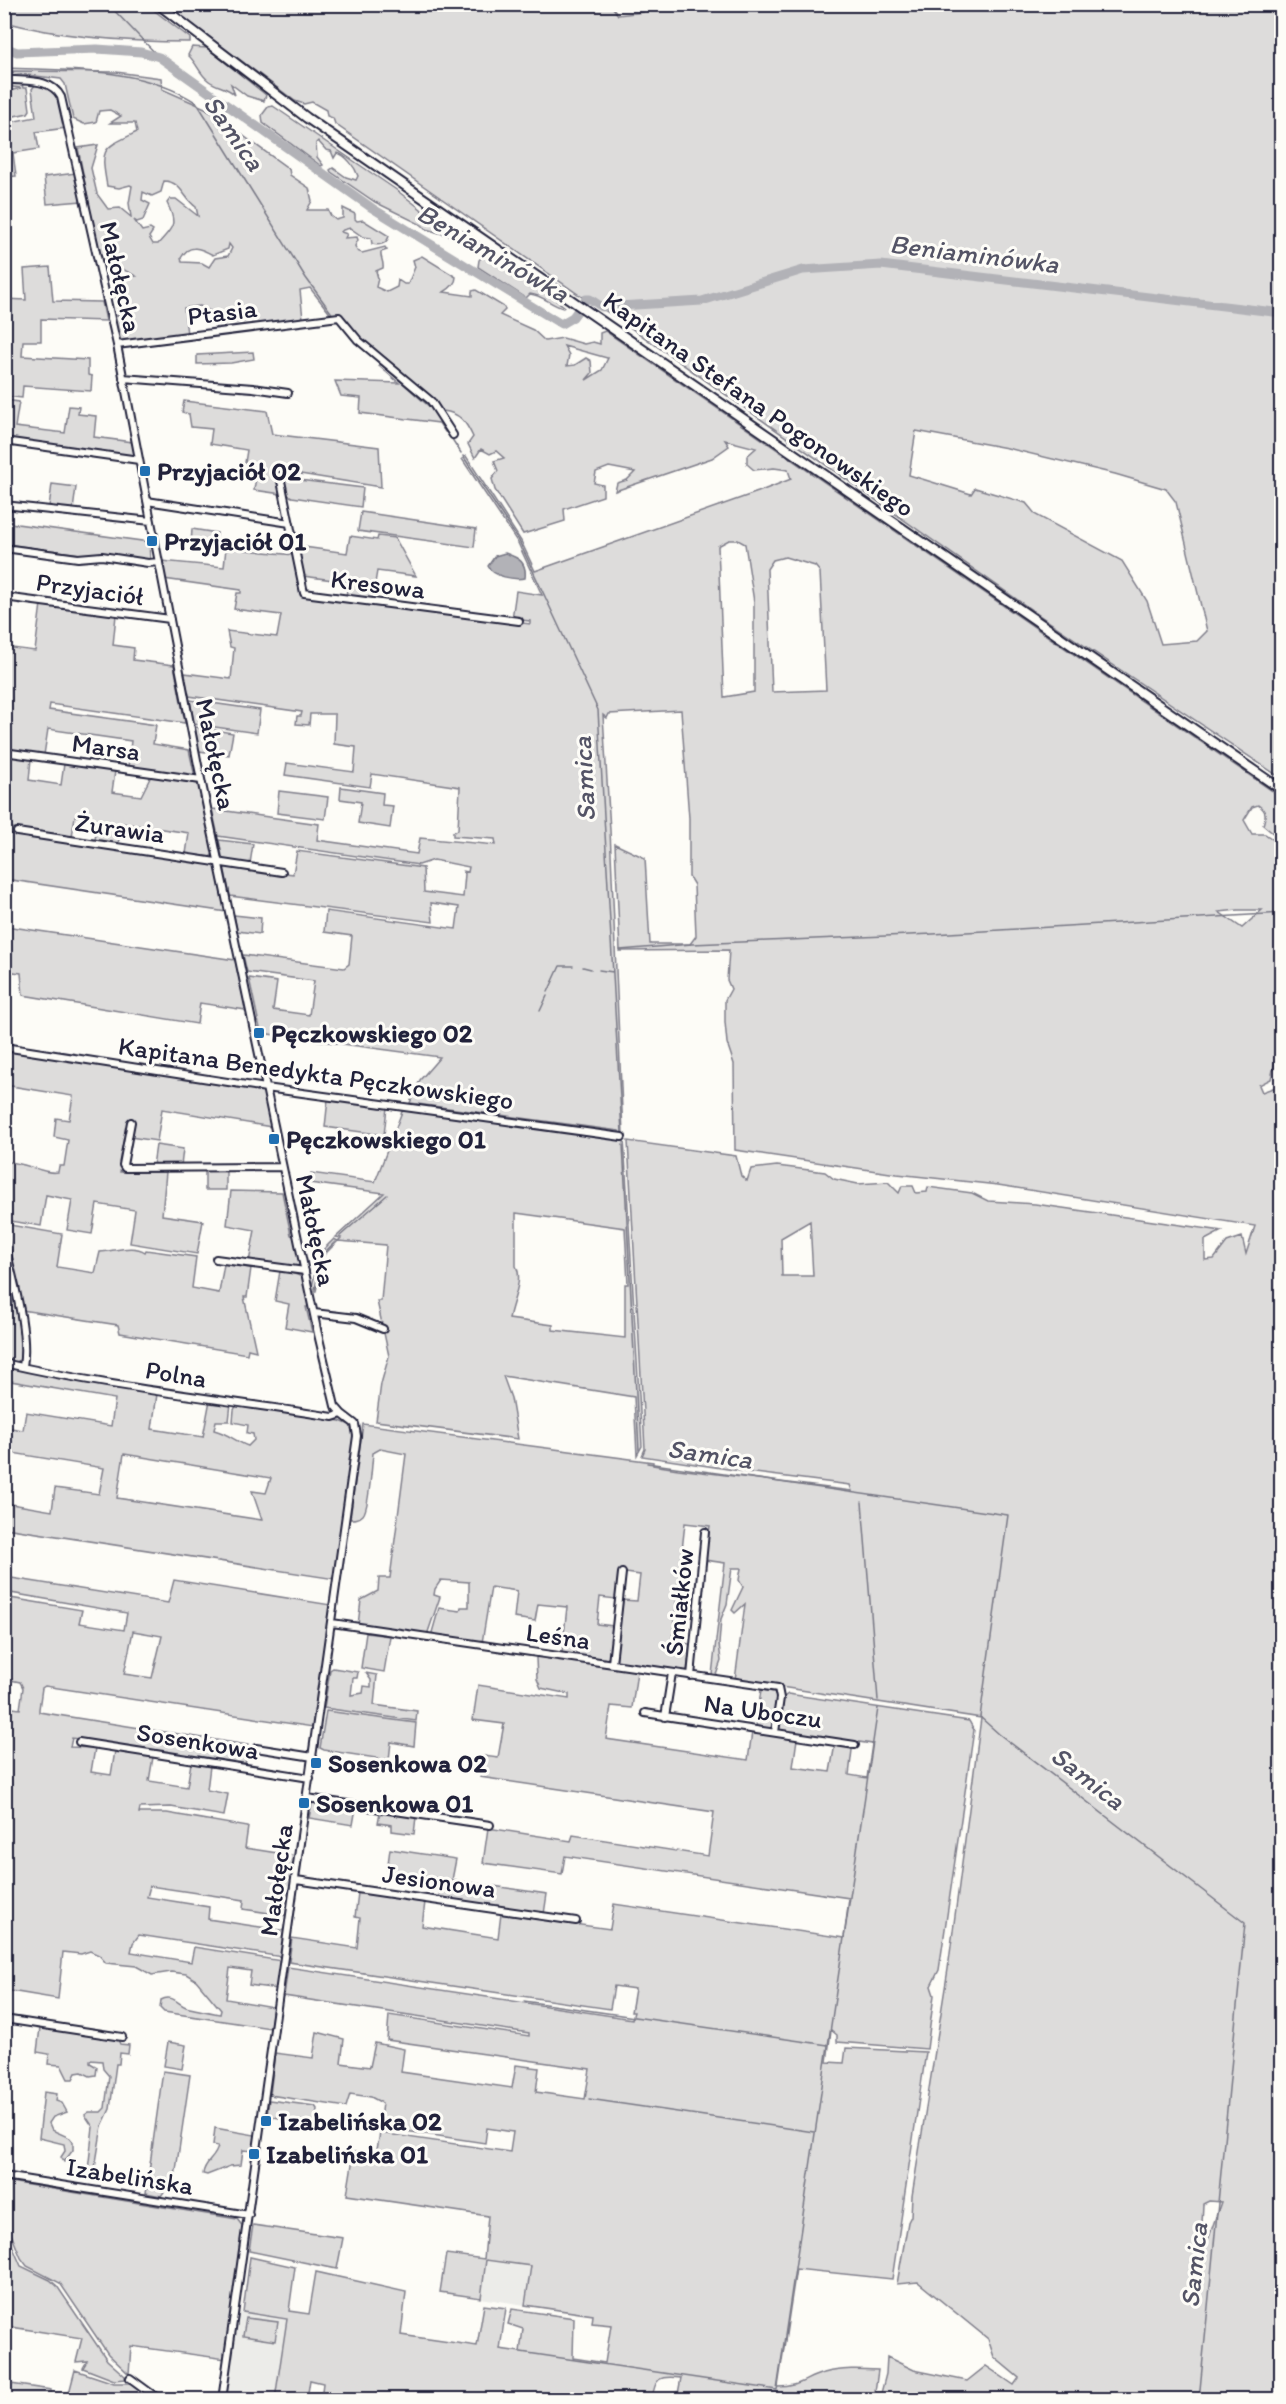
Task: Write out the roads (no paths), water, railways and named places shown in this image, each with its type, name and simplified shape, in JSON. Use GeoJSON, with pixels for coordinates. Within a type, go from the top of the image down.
{"type":"FeatureCollection","features":[{"type":"Feature","properties":{"kind":"main road","name":"Kapitana Stefana Pogonowskiego"},"geometry":{"type":"LineString","coordinates":[[158,4],[307,118],[1281,790]]}},
{"type":"Feature","properties":{"kind":"street","name":"Małołęcka"},"geometry":{"type":"LineString","coordinates":[[4,79],[44,83],[53,86],[61,98],[117,345],[201,780],[314,1313],[336,1408],[354,1424],[357,1440],[222,2400]]}},
{"type":"Feature","properties":{"kind":"street","name":"Ptasia"},"geometry":{"type":"LineString","coordinates":[[117,345],[339,317],[358,340],[431,401],[453,435]]}},
{"type":"Feature","properties":{"kind":"street"},"geometry":{"type":"LineString","coordinates":[[123,378],[253,388],[288,393]]}},
{"type":"Feature","properties":{"kind":"street"},"geometry":{"type":"LineString","coordinates":[[4,441],[139,460]]}},
{"type":"Feature","properties":{"kind":"street","name":"Kresowa"},"geometry":{"type":"LineString","coordinates":[[280,476],[302,590],[306,594],[519,621]]}},
{"type":"Feature","properties":{"kind":"street"},"geometry":{"type":"LineString","coordinates":[[147,501],[290,523]]}},
{"type":"Feature","properties":{"kind":"street"},"geometry":{"type":"LineString","coordinates":[[4,505],[151,521]]}},
{"type":"Feature","properties":{"kind":"street"},"geometry":{"type":"LineString","coordinates":[[4,548],[78,558],[102,556],[148,563],[159,562]]}},
{"type":"Feature","properties":{"kind":"street","name":"Przyjaciół"},"geometry":{"type":"LineString","coordinates":[[4,597],[170,619]]}},
{"type":"Feature","properties":{"kind":"street","name":"Marsa"},"geometry":{"type":"LineString","coordinates":[[4,752],[201,780]]}},
{"type":"Feature","properties":{"kind":"street","name":"Żurawia"},"geometry":{"type":"LineString","coordinates":[[17,832],[282,872]]}},
{"type":"Feature","properties":{"kind":"street","name":"Kapitana Benedykta Pęczkowskiego"},"geometry":{"type":"LineString","coordinates":[[4,1047],[266,1088],[622,1137]]}},
{"type":"Feature","properties":{"kind":"street"},"geometry":{"type":"LineString","coordinates":[[130,1122],[123,1165],[125,1168],[282,1167]]}},
{"type":"Feature","properties":{"kind":"street"},"geometry":{"type":"LineString","coordinates":[[4,1240],[20,1317],[24,1346],[23,1367]]}},
{"type":"Feature","properties":{"kind":"street"},"geometry":{"type":"LineString","coordinates":[[216,1258],[305,1271]]}},
{"type":"Feature","properties":{"kind":"street"},"geometry":{"type":"LineString","coordinates":[[314,1313],[356,1318],[382,1329]]}},
{"type":"Feature","properties":{"kind":"street","name":"Polna"},"geometry":{"type":"LineString","coordinates":[[4,1363],[43,1372],[289,1411],[333,1417],[342,1414]]}},
{"type":"Feature","properties":{"kind":"street","name":"Śmiałków"},"geometry":{"type":"LineString","coordinates":[[691,1676],[705,1532]]}},
{"type":"Feature","properties":{"kind":"street"},"geometry":{"type":"LineString","coordinates":[[612,1663],[622,1573]]}},
{"type":"Feature","properties":{"kind":"street","name":"Leśna"},"geometry":{"type":"LineString","coordinates":[[332,1623],[778,1688],[780,1698],[775,1732]]}},
{"type":"Feature","properties":{"kind":"street","name":"Na Uboczu"},"geometry":{"type":"LineString","coordinates":[[665,1717],[672,1673]]}},
{"type":"Feature","properties":{"kind":"street","name":"Na Uboczu"},"geometry":{"type":"LineString","coordinates":[[645,1713],[855,1745]]}},
{"type":"Feature","properties":{"kind":"street","name":"Sosenkowa"},"geometry":{"type":"LineString","coordinates":[[79,1742],[310,1778]]}},
{"type":"Feature","properties":{"kind":"street"},"geometry":{"type":"LineString","coordinates":[[256,1748],[313,1757]]}},
{"type":"Feature","properties":{"kind":"street"},"geometry":{"type":"LineString","coordinates":[[308,1798],[490,1825]]}},
{"type":"Feature","properties":{"kind":"street","name":"Jesionowa"},"geometry":{"type":"LineString","coordinates":[[296,1880],[576,1921]]}},
{"type":"Feature","properties":{"kind":"street"},"geometry":{"type":"LineString","coordinates":[[4,2019],[122,2037]]}},
{"type":"Feature","properties":{"kind":"street","name":"Izabelińska"},"geometry":{"type":"LineString","coordinates":[[4,2176],[249,2215]]}},
{"type":"Feature","properties":{"kind":"street"},"geometry":{"type":"LineString","coordinates":[[130,2378],[160,2400]]}},
{"type":"Feature","properties":{"kind":"waterway"},"geometry":{"type":"LineString","coordinates":[[108,4],[159,57]]}},
{"type":"Feature","properties":{"kind":"waterway","name":"Beniaminówka"},"geometry":{"type":"LineString","coordinates":[[4,47],[17,52],[97,49],[141,52],[159,57],[372,208],[561,324],[573,317],[586,299],[602,307],[702,301],[803,270],[881,265],[1282,313]]}},
{"type":"Feature","properties":{"kind":"waterway","name":"Samica"},"geometry":{"type":"LineString","coordinates":[[4,68],[79,71],[128,76],[152,82],[197,103],[306,278],[333,315]]}},
{"type":"Feature","properties":{"kind":"waterway","name":"Samica"},"geometry":{"type":"LineString","coordinates":[[337,320],[355,341]]}},
{"type":"Feature","properties":{"kind":"waterway","name":"Samica"},"geometry":{"type":"LineString","coordinates":[[359,345],[378,362]]}},
{"type":"Feature","properties":{"kind":"waterway","name":"Samica"},"geometry":{"type":"LineString","coordinates":[[381,364],[432,409],[447,431]]}},
{"type":"Feature","properties":{"kind":"waterway","name":"Samica"},"geometry":{"type":"LineString","coordinates":[[450,436],[461,453]]}},
{"type":"Feature","properties":{"kind":"waterway","name":"Samica"},"geometry":{"type":"LineString","coordinates":[[463,456],[519,541],[598,710],[622,1133]]}},
{"type":"Feature","properties":{"kind":"waterway"},"geometry":{"type":"LineString","coordinates":[[620,950],[692,944],[933,934],[1282,913]]}},
{"type":"Feature","properties":{"kind":"waterway"},"geometry":{"type":"LineString","coordinates":[[548,992],[560,966],[573,966]]}},
{"type":"Feature","properties":{"kind":"waterway"},"geometry":{"type":"LineString","coordinates":[[583,967],[591,969]]}},
{"type":"Feature","properties":{"kind":"waterway"},"geometry":{"type":"LineString","coordinates":[[599,970],[613,972]]}},
{"type":"Feature","properties":{"kind":"waterway"},"geometry":{"type":"LineString","coordinates":[[540,1011],[547,996]]}},
{"type":"Feature","properties":{"kind":"waterway","name":"Samica"},"geometry":{"type":"LineString","coordinates":[[623,1145],[639,1450]]}},
{"type":"Feature","properties":{"kind":"waterway"},"geometry":{"type":"LineString","coordinates":[[340,1236],[387,1195]]}},
{"type":"Feature","properties":{"kind":"waterway"},"geometry":{"type":"LineString","coordinates":[[315,1289],[323,1254],[335,1242]]}},
{"type":"Feature","properties":{"kind":"waterway","name":"Samica"},"geometry":{"type":"LineString","coordinates":[[647,1463],[1008,1515],[980,1717],[1245,1923],[1199,2400]]}},
{"type":"Feature","properties":{"kind":"waterway"},"geometry":{"type":"LineString","coordinates":[[862,1502],[878,1700]]}},
{"type":"Feature","properties":{"kind":"waterway"},"geometry":{"type":"LineString","coordinates":[[521,2352],[777,2390],[878,1708]]}},
{"type":"Feature","properties":{"kind":"waterway"},"geometry":{"type":"LineString","coordinates":[[524,2001],[828,2045]]}},
{"type":"Feature","properties":{"kind":"waterway"},"geometry":{"type":"LineString","coordinates":[[589,2099],[814,2132]]}},
{"type":"Feature","properties":{"kind":"place","name":"Przyjaciół 02"},"geometry":{"type":"Point","coordinates":[145,471]}},
{"type":"Feature","properties":{"kind":"place","name":"Przyjaciół 01"},"geometry":{"type":"Point","coordinates":[152,541]}},
{"type":"Feature","properties":{"kind":"place","name":"Pęczkowskiego 02"},"geometry":{"type":"Point","coordinates":[259,1033]}},
{"type":"Feature","properties":{"kind":"place","name":"Pęczkowskiego 01"},"geometry":{"type":"Point","coordinates":[274,1139]}},
{"type":"Feature","properties":{"kind":"place","name":"Sosenkowa 02"},"geometry":{"type":"Point","coordinates":[316,1763]}},
{"type":"Feature","properties":{"kind":"place","name":"Sosenkowa 01"},"geometry":{"type":"Point","coordinates":[304,1803]}},
{"type":"Feature","properties":{"kind":"place","name":"Izabelińska 02"},"geometry":{"type":"Point","coordinates":[266,2121]}},
{"type":"Feature","properties":{"kind":"place","name":"Izabelińska 01"},"geometry":{"type":"Point","coordinates":[254,2154]}}]}
